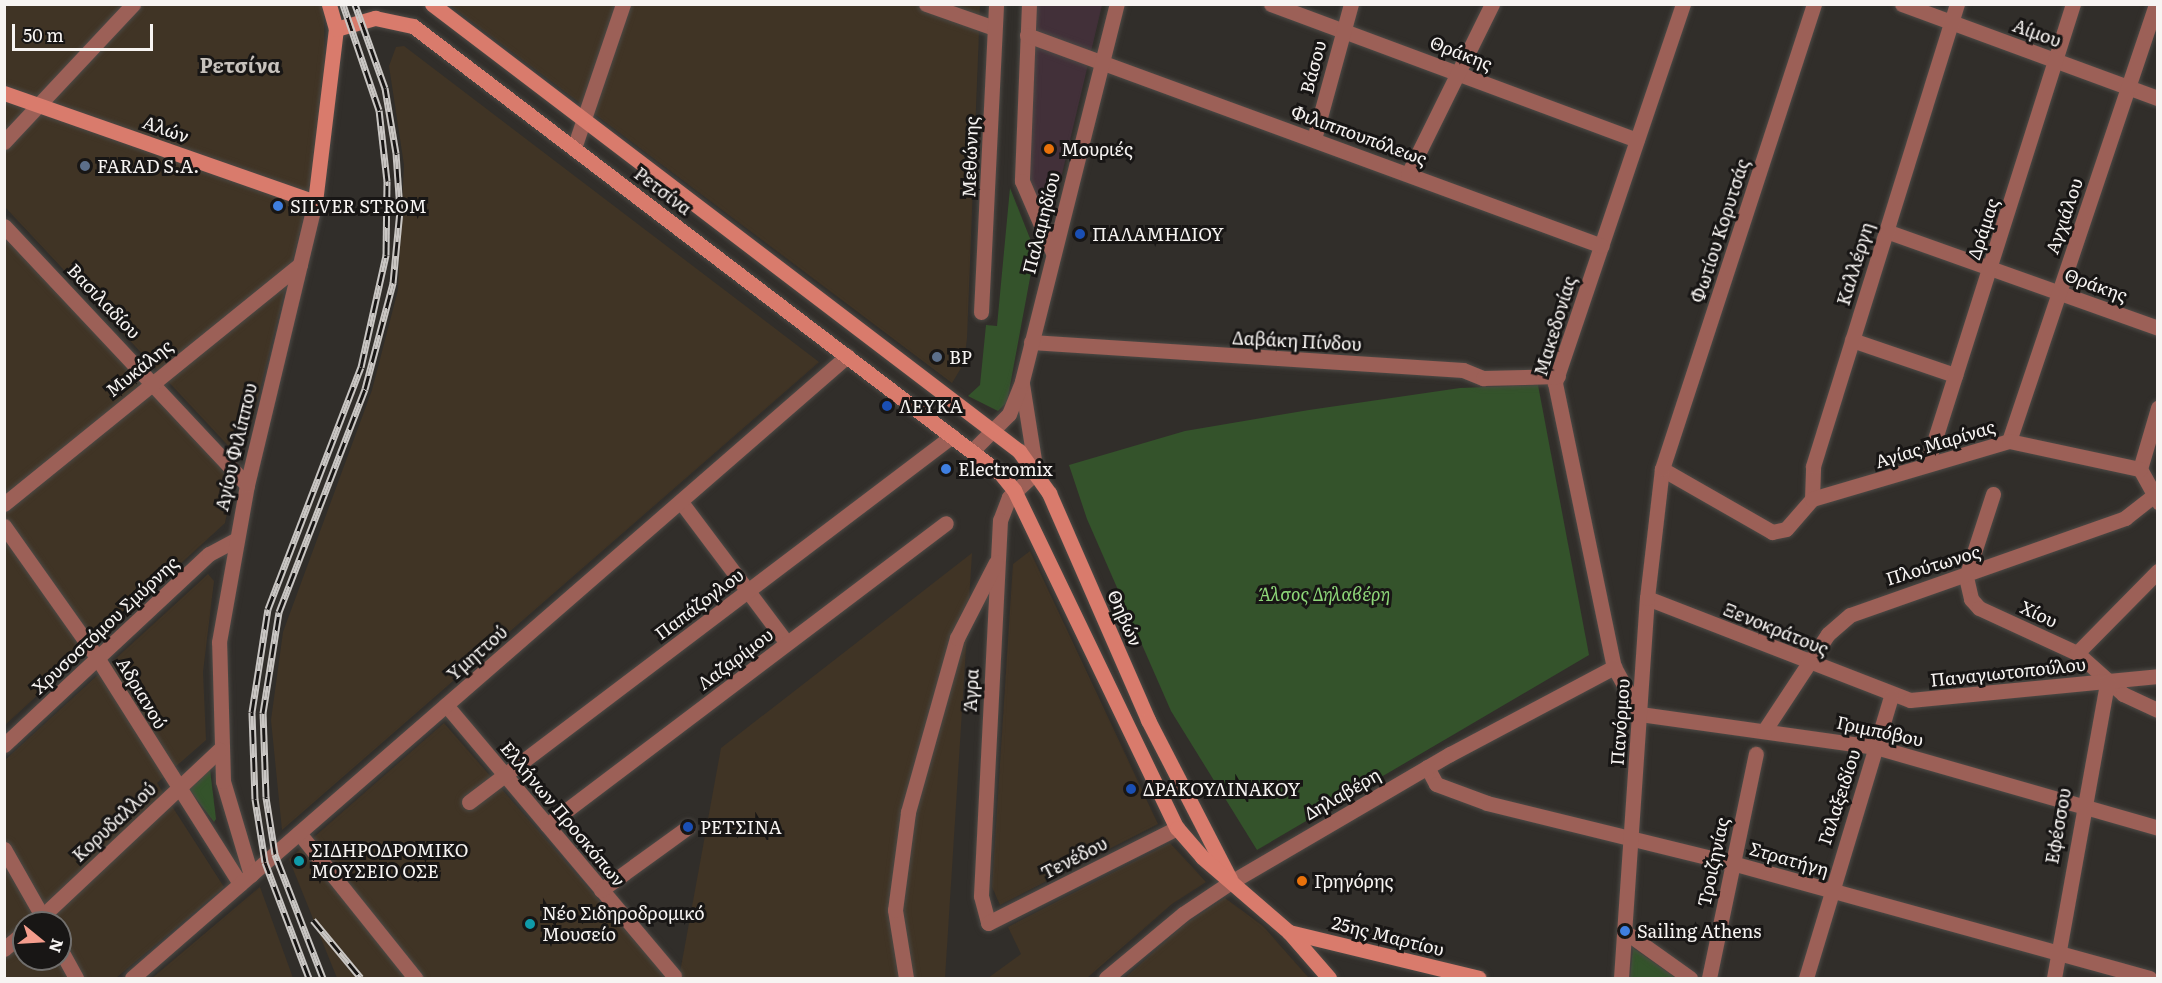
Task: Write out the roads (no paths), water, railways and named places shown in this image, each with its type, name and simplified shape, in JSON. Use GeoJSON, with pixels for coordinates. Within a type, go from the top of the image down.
{"type":"FeatureCollection","features":[{"type":"Feature","properties":{"kind":"main road"},"geometry":{"type":"LineString","coordinates":[[329,4],[336,29]]}},
{"type":"Feature","properties":{"kind":"main road","name":"Ρετσίνα"},"geometry":{"type":"LineString","coordinates":[[432,4],[949,396]]}},
{"type":"Feature","properties":{"kind":"main road","name":"Ρετσίνα"},"geometry":{"type":"LineString","coordinates":[[336,29],[375,18],[413,26],[952,436]]}},
{"type":"Feature","properties":{"kind":"main road","name":"Αγίου Φιλίππου"},"geometry":{"type":"LineString","coordinates":[[315,202],[336,29]]}},
{"type":"Feature","properties":{"kind":"main road","name":"Αλών"},"geometry":{"type":"LineString","coordinates":[[4,93],[315,202]]}},
{"type":"Feature","properties":{"kind":"main road","name":"Θηβών"},"geometry":{"type":"LineString","coordinates":[[949,396],[995,429],[1036,472],[1149,720],[1231,882]]}},
{"type":"Feature","properties":{"kind":"main road","name":"Θηβών"},"geometry":{"type":"LineString","coordinates":[[952,436],[972,451],[1014,490],[1177,828],[1231,882],[1289,932],[1329,978]]}},
{"type":"Feature","properties":{"kind":"main road","name":"25ης Μαρτίου"},"geometry":{"type":"LineString","coordinates":[[1289,932],[1479,978]]}},
{"type":"Feature","properties":{"kind":"street"},"geometry":{"type":"LineString","coordinates":[[4,142],[133,4]]}},
{"type":"Feature","properties":{"kind":"street"},"geometry":{"type":"LineString","coordinates":[[574,148],[623,4]]}},
{"type":"Feature","properties":{"kind":"street"},"geometry":{"type":"LineString","coordinates":[[926,4],[994,28]]}},
{"type":"Feature","properties":{"kind":"street","name":"Μεθώνης"},"geometry":{"type":"LineString","coordinates":[[981,312],[996,4]]}},
{"type":"Feature","properties":{"kind":"street"},"geometry":{"type":"LineString","coordinates":[[1029,4],[1022,181],[1053,253]]}},
{"type":"Feature","properties":{"kind":"street","name":"Παλαμηδίου"},"geometry":{"type":"LineString","coordinates":[[972,451],[1009,414],[1022,381],[1117,4]]}},
{"type":"Feature","properties":{"kind":"street","name":"Θράκης"},"geometry":{"type":"LineString","coordinates":[[1271,4],[1459,72],[1637,141]]}},
{"type":"Feature","properties":{"kind":"street","name":"Βάσου"},"geometry":{"type":"LineString","coordinates":[[1314,140],[1351,4]]}},
{"type":"Feature","properties":{"kind":"street"},"geometry":{"type":"LineString","coordinates":[[1408,174],[1492,4]]}},
{"type":"Feature","properties":{"kind":"street","name":"Μακεδονίας"},"geometry":{"type":"LineString","coordinates":[[1614,667],[1559,406],[1558,376],[1683,4]]}},
{"type":"Feature","properties":{"kind":"street","name":"Φωτίου Κορυτσάς"},"geometry":{"type":"LineString","coordinates":[[1662,469],[1814,4]]}},
{"type":"Feature","properties":{"kind":"street","name":"Αίμου"},"geometry":{"type":"LineString","coordinates":[[1902,4],[2157,98]]}},
{"type":"Feature","properties":{"kind":"street","name":"Καλλέργη"},"geometry":{"type":"LineString","coordinates":[[1812,499],[1813,466],[1958,4]]}},
{"type":"Feature","properties":{"kind":"street","name":"Δράμας"},"geometry":{"type":"LineString","coordinates":[[1926,464],[1991,268],[2073,4]]}},
{"type":"Feature","properties":{"kind":"street","name":"Αγχιάλου"},"geometry":{"type":"LineString","coordinates":[[2009,441],[2156,4]]}},
{"type":"Feature","properties":{"kind":"street","name":"Φιλιππουπόλεως"},"geometry":{"type":"LineString","coordinates":[[1027,35],[1602,246]]}},
{"type":"Feature","properties":{"kind":"street","name":"Αγίου Φιλίππου"},"geometry":{"type":"LineString","coordinates":[[246,880],[230,814],[219,750],[219,642],[235,540],[247,485],[315,202]]}},
{"type":"Feature","properties":{"kind":"street","name":"Βασιλαδίου"},"geometry":{"type":"LineString","coordinates":[[4,226],[153,381],[247,485]]}},
{"type":"Feature","properties":{"kind":"street","name":"Θράκης"},"geometry":{"type":"LineString","coordinates":[[1886,231],[2157,328]]}},
{"type":"Feature","properties":{"kind":"street","name":"Μυκάλης"},"geometry":{"type":"LineString","coordinates":[[4,504],[300,264]]}},
{"type":"Feature","properties":{"kind":"street"},"geometry":{"type":"LineString","coordinates":[[1852,340],[1955,375]]}},
{"type":"Feature","properties":{"kind":"street","name":"Δαβάκη Πίνδου"},"geometry":{"type":"LineString","coordinates":[[1031,342],[1464,369],[1483,378],[1558,376]]}},
{"type":"Feature","properties":{"kind":"street","name":"Υμηττού"},"geometry":{"type":"LineString","coordinates":[[132,978],[847,356]]}},
{"type":"Feature","properties":{"kind":"street","name":"Παλαμηδίου"},"geometry":{"type":"LineString","coordinates":[[1022,381],[1036,472]]}},
{"type":"Feature","properties":{"kind":"street"},"geometry":{"type":"LineString","coordinates":[[2156,497],[2140,469],[2157,408]]}},
{"type":"Feature","properties":{"kind":"street","name":"Παπάζογλου"},"geometry":{"type":"LineString","coordinates":[[469,802],[952,436]]}},
{"type":"Feature","properties":{"kind":"street","name":"Αγίας Μαρίνας"},"geometry":{"type":"LineString","coordinates":[[1812,499],[1842,495],[1926,464],[2009,441],[2140,469]]}},
{"type":"Feature","properties":{"kind":"street"},"geometry":{"type":"LineString","coordinates":[[1662,469],[1757,526],[1772,532],[1786,529],[1812,499]]}},
{"type":"Feature","properties":{"kind":"street","name":"Πανόρμου"},"geometry":{"type":"LineString","coordinates":[[1620,978],[1647,598],[1662,469]]}},
{"type":"Feature","properties":{"kind":"street","name":"Άγρα"},"geometry":{"type":"LineString","coordinates":[[988,923],[981,896],[997,559],[1002,512],[1014,490],[1036,472]]}},
{"type":"Feature","properties":{"kind":"street"},"geometry":{"type":"LineString","coordinates":[[1966,577],[1992,494]]}},
{"type":"Feature","properties":{"kind":"street","name":"Πλούτωνος"},"geometry":{"type":"LineString","coordinates":[[1764,731],[1808,662],[1850,615],[1966,577],[2125,518],[2156,497]]}},
{"type":"Feature","properties":{"kind":"street"},"geometry":{"type":"LineString","coordinates":[[681,501],[787,643]]}},
{"type":"Feature","properties":{"kind":"street","name":"Λαζαρίμου"},"geometry":{"type":"LineString","coordinates":[[547,825],[946,523]]}},
{"type":"Feature","properties":{"kind":"street","name":"Αδριανού"},"geometry":{"type":"LineString","coordinates":[[4,526],[98,659],[177,789],[246,880]]}},
{"type":"Feature","properties":{"kind":"street","name":"Χρυσοστόμου Σμύρνης"},"geometry":{"type":"LineString","coordinates":[[4,745],[209,554],[235,540]]}},
{"type":"Feature","properties":{"kind":"street"},"geometry":{"type":"LineString","coordinates":[[906,978],[896,910],[908,812],[957,638],[997,559]]}},
{"type":"Feature","properties":{"kind":"street"},"geometry":{"type":"LineString","coordinates":[[2077,653],[2157,571]]}},
{"type":"Feature","properties":{"kind":"street","name":"Χίου"},"geometry":{"type":"LineString","coordinates":[[1966,577],[1979,608],[2077,653],[2107,682]]}},
{"type":"Feature","properties":{"kind":"street","name":"Ξενοκράτους"},"geometry":{"type":"LineString","coordinates":[[1647,598],[1891,697]]}},
{"type":"Feature","properties":{"kind":"street"},"geometry":{"type":"LineString","coordinates":[[1614,667],[1640,714]]}},
{"type":"Feature","properties":{"kind":"street","name":"Δηλαβέρη"},"geometry":{"type":"LineString","coordinates":[[1106,978],[1182,914],[1231,882],[1427,767],[1614,667]]}},
{"type":"Feature","properties":{"kind":"street"},"geometry":{"type":"LineString","coordinates":[[2107,682],[2157,676]]}},
{"type":"Feature","properties":{"kind":"street","name":"Παναγιωτοπούλου"},"geometry":{"type":"LineString","coordinates":[[1891,697],[1933,700],[2107,682],[2157,710]]}},
{"type":"Feature","properties":{"kind":"street","name":"Εφέσσου"},"geometry":{"type":"LineString","coordinates":[[2054,978],[2080,805],[2107,682]]}},
{"type":"Feature","properties":{"kind":"street","name":"Γαλαξειδίου"},"geometry":{"type":"LineString","coordinates":[[1806,978],[1829,891],[1891,697]]}},
{"type":"Feature","properties":{"kind":"street","name":"Ελλήνων Προσκόπων"},"geometry":{"type":"LineString","coordinates":[[446,705],[674,976]]}},
{"type":"Feature","properties":{"kind":"street","name":"Γριμπόβου"},"geometry":{"type":"LineString","coordinates":[[1640,714],[1875,747],[2157,828]]}},
{"type":"Feature","properties":{"kind":"street","name":"Κορυδαλλού"},"geometry":{"type":"LineString","coordinates":[[51,911],[219,750]]}},
{"type":"Feature","properties":{"kind":"street","name":"Τροιζηνίας"},"geometry":{"type":"LineString","coordinates":[[1709,978],[1756,754]]}},
{"type":"Feature","properties":{"kind":"street","name":"Στρατήγη"},"geometry":{"type":"LineString","coordinates":[[1427,767],[1437,784],[1487,803],[1631,841],[1732,863],[2149,978]]}},
{"type":"Feature","properties":{"kind":"street"},"geometry":{"type":"LineString","coordinates":[[601,890],[688,827]]}},
{"type":"Feature","properties":{"kind":"street","name":"Τενέδου"},"geometry":{"type":"LineString","coordinates":[[988,923],[1177,828]]}},
{"type":"Feature","properties":{"kind":"street"},"geometry":{"type":"LineString","coordinates":[[299,833],[415,978]]}},
{"type":"Feature","properties":{"kind":"street"},"geometry":{"type":"LineString","coordinates":[[4,849],[36,911]]}},
{"type":"Feature","properties":{"kind":"street"},"geometry":{"type":"LineString","coordinates":[[1624,931],[1690,978]]}},
{"type":"Feature","properties":{"kind":"railway"},"geometry":{"type":"LineString","coordinates":[[309,978],[265,862],[255,799],[252,712],[268,609],[361,367],[386,255],[387,181],[379,110],[343,4]]}},
{"type":"Feature","properties":{"kind":"railway"},"geometry":{"type":"LineString","coordinates":[[323,978],[275,854],[266,797],[263,713],[279,612],[365,389],[393,283],[400,210],[396,153],[385,88],[355,4]]}},
{"type":"Feature","properties":{"kind":"railway"},"geometry":{"type":"LineString","coordinates":[[313,920],[361,978]]}},
{"type":"Feature","properties":{"kind":"place","name":"Μουριές"},"geometry":{"type":"Point","coordinates":[1049,149]}},
{"type":"Feature","properties":{"kind":"place","name":"FARAD S.A."},"geometry":{"type":"Point","coordinates":[85,166]}},
{"type":"Feature","properties":{"kind":"place","name":"SILVER STROM"},"geometry":{"type":"Point","coordinates":[278,206]}},
{"type":"Feature","properties":{"kind":"place","name":"ΠΑΛΑΜΗΔΙΟΥ"},"geometry":{"type":"Point","coordinates":[1080,234]}},
{"type":"Feature","properties":{"kind":"place","name":"BP"},"geometry":{"type":"Point","coordinates":[937,357]}},
{"type":"Feature","properties":{"kind":"place","name":"ΛΕΥΚΑ"},"geometry":{"type":"Point","coordinates":[887,406]}},
{"type":"Feature","properties":{"kind":"place","name":"Electromix"},"geometry":{"type":"Point","coordinates":[946,469]}},
{"type":"Feature","properties":{"kind":"place","name":"ΔΡΑΚΟΥΛΙΝΑΚΟΥ"},"geometry":{"type":"Point","coordinates":[1131,789]}},
{"type":"Feature","properties":{"kind":"place","name":"ΡΕΤΣΙΝΑ"},"geometry":{"type":"Point","coordinates":[688,827]}},
{"type":"Feature","properties":{"kind":"place","name":"ΣΙΔΗΡΟΔΡΟΜΙΚΟ ΜΟΥΣΕΙΟ ΟΣΕ"},"geometry":{"type":"Point","coordinates":[299,861]}},
{"type":"Feature","properties":{"kind":"place","name":"Γρηγόρης"},"geometry":{"type":"Point","coordinates":[1302,881]}},
{"type":"Feature","properties":{"kind":"place","name":"Νέο Σιδηροδρομικό Μουσείο"},"geometry":{"type":"Point","coordinates":[530,924]}},
{"type":"Feature","properties":{"kind":"place","name":"Sailing Athens"},"geometry":{"type":"Point","coordinates":[1625,931]}},
{"type":"Feature","properties":{"kind":"district","name":"Ρετσίνα"},"geometry":{"type":"Point","coordinates":[240,64]}},
{"type":"Feature","properties":{"kind":"park label","name":"Άλσος Δηλαβέρη"},"geometry":{"type":"Point","coordinates":[1324,594]}}]}
